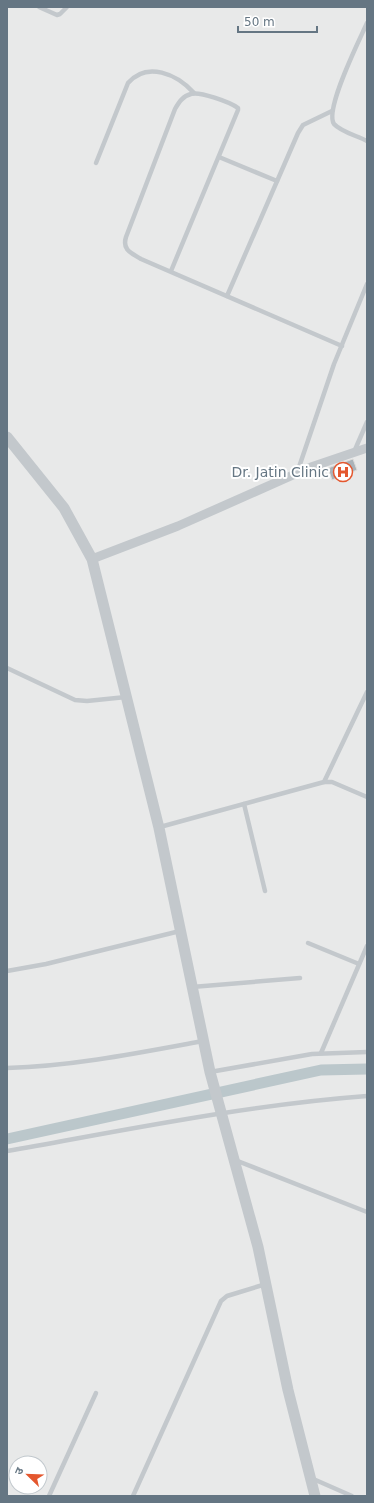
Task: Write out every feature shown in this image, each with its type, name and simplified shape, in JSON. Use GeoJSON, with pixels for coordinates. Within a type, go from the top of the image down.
{"type":"FeatureCollection","features":[{"type":"Feature","properties":{"kind":"street"},"geometry":{"type":"LineString","coordinates":[[7,437],[64,508],[92,559],[159,828],[220,1114],[258,1246],[288,1390],[315,1496]]}},
{"type":"Feature","properties":{"kind":"street"},"geometry":{"type":"LineString","coordinates":[[92,559],[178,526],[298,473],[367,448]]}},
{"type":"Feature","properties":{"kind":"lane"},"geometry":{"type":"LineString","coordinates":[[39,7],[56,15],[60,14],[68,7]]}},
{"type":"Feature","properties":{"kind":"lane"},"geometry":{"type":"LineString","coordinates":[[367,23],[339,88],[332,111],[334,124],[367,141]]}},
{"type":"Feature","properties":{"kind":"lane"},"geometry":{"type":"LineString","coordinates":[[96,163],[128,83],[133,77],[149,71],[156,71],[180,81],[194,93],[232,104],[238,108],[237,114],[171,271]]}},
{"type":"Feature","properties":{"kind":"lane"},"geometry":{"type":"LineString","coordinates":[[194,93],[185,97],[175,108],[124,242],[124,246],[130,253],[342,346]]}},
{"type":"Feature","properties":{"kind":"lane"},"geometry":{"type":"LineString","coordinates":[[228,296],[298,133],[303,125],[332,111]]}},
{"type":"Feature","properties":{"kind":"lane"},"geometry":{"type":"LineString","coordinates":[[219,157],[277,181]]}},
{"type":"Feature","properties":{"kind":"lane"},"geometry":{"type":"LineString","coordinates":[[298,473],[342,346],[367,284]]}},
{"type":"Feature","properties":{"kind":"lane"},"geometry":{"type":"LineString","coordinates":[[354,452],[367,422]]}},
{"type":"Feature","properties":{"kind":"lane"},"geometry":{"type":"LineString","coordinates":[[7,668],[75,700],[87,701],[126,697]]}},
{"type":"Feature","properties":{"kind":"lane"},"geometry":{"type":"LineString","coordinates":[[324,782],[367,692]]}},
{"type":"Feature","properties":{"kind":"lane"},"geometry":{"type":"LineString","coordinates":[[159,828],[324,782],[332,782],[367,797]]}},
{"type":"Feature","properties":{"kind":"lane"},"geometry":{"type":"LineString","coordinates":[[244,804],[265,891]]}},
{"type":"Feature","properties":{"kind":"lane"},"geometry":{"type":"LineString","coordinates":[[7,971],[46,964],[180,931]]}},
{"type":"Feature","properties":{"kind":"lane"},"geometry":{"type":"LineString","coordinates":[[308,943],[359,964]]}},
{"type":"Feature","properties":{"kind":"lane"},"geometry":{"type":"LineString","coordinates":[[321,1053],[367,946]]}},
{"type":"Feature","properties":{"kind":"lane"},"geometry":{"type":"LineString","coordinates":[[192,987],[300,978]]}},
{"type":"Feature","properties":{"kind":"lane"},"geometry":{"type":"LineString","coordinates":[[7,1068],[38,1067],[111,1058],[204,1041]]}},
{"type":"Feature","properties":{"kind":"lane"},"geometry":{"type":"LineString","coordinates":[[211,1076],[321,1053],[367,1052]]}},
{"type":"Feature","properties":{"kind":"lane"},"geometry":{"type":"LineString","coordinates":[[7,1151],[220,1114],[327,1099],[367,1096]]}},
{"type":"Feature","properties":{"kind":"lane"},"geometry":{"type":"LineString","coordinates":[[233,1159],[367,1212]]}},
{"type":"Feature","properties":{"kind":"lane"},"geometry":{"type":"LineString","coordinates":[[133,1496],[221,1301],[227,1296],[266,1284]]}},
{"type":"Feature","properties":{"kind":"lane"},"geometry":{"type":"LineString","coordinates":[[49,1496],[96,1393]]}},
{"type":"Feature","properties":{"kind":"lane"},"geometry":{"type":"LineString","coordinates":[[310,1478],[352,1496]]}},
{"type":"Feature","properties":{"kind":"shaded area"},"geometry":{"type":"Polygon","coordinates":[[[7,7],[367,7],[367,1496],[7,1496],[7,7]]]}},
{"type":"Feature","properties":{"kind":"building"},"geometry":{"type":"Polygon","coordinates":[[[353,459],[357,470],[332,480],[328,468],[353,459]]]}},
{"type":"Feature","properties":{"kind":"waterway"},"geometry":{"type":"LineString","coordinates":[[7,1139],[321,1070],[367,1069]]}},
{"type":"Feature","properties":{"kind":"place","name":"Dr. Jatin Clinic"},"geometry":{"type":"Point","coordinates":[343,472]}}]}
